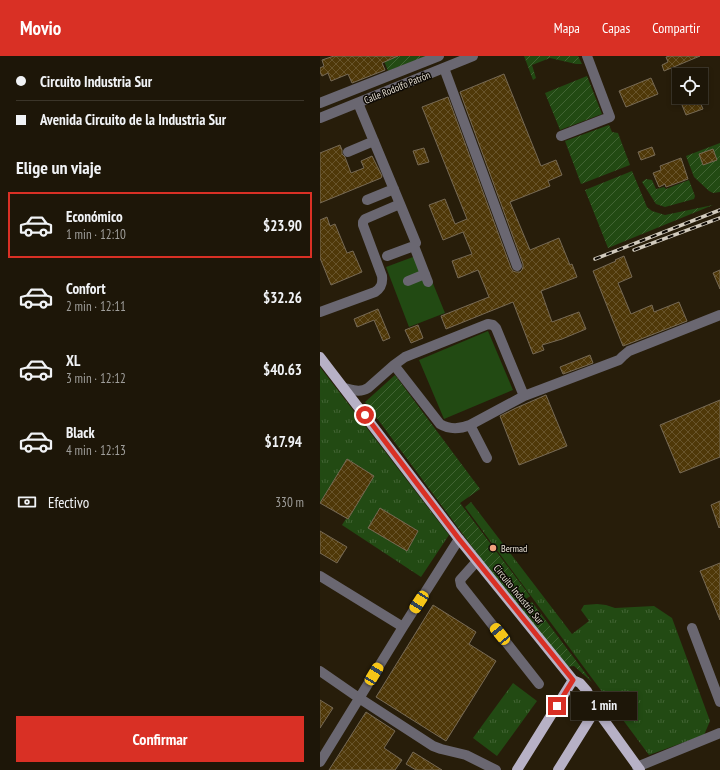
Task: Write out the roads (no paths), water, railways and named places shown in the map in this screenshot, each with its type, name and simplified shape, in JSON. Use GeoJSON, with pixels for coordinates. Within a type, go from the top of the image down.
{"type":"FeatureCollection","features":[{"type":"Feature","properties":{"kind":"main road","name":"Circuito Industria Sur"},"geometry":{"type":"LineString","coordinates":[[320,357],[459,539],[573,680],[580,683],[587,691],[596,709],[639,768]]}},
{"type":"Feature","properties":{"kind":"main road"},"geometry":{"type":"LineString","coordinates":[[517,770],[573,680]]}},
{"type":"Feature","properties":{"kind":"main road"},"geometry":{"type":"LineString","coordinates":[[558,770],[596,709]]}},
{"type":"Feature","properties":{"kind":"street"},"geometry":{"type":"LineString","coordinates":[[320,103],[439,56]]}},
{"type":"Feature","properties":{"kind":"street","name":"Calle Rodolfo Patrón"},"geometry":{"type":"LineString","coordinates":[[320,118],[474,56]]}},
{"type":"Feature","properties":{"kind":"street"},"geometry":{"type":"LineString","coordinates":[[561,136],[610,117],[587,56]]}},
{"type":"Feature","properties":{"kind":"street"},"geometry":{"type":"LineString","coordinates":[[444,68],[517,266]]}},
{"type":"Feature","properties":{"kind":"street"},"geometry":{"type":"LineString","coordinates":[[358,103],[416,242],[414,246],[427,278],[408,282]]}},
{"type":"Feature","properties":{"kind":"street"},"geometry":{"type":"LineString","coordinates":[[348,152],[374,141]]}},
{"type":"Feature","properties":{"kind":"street"},"geometry":{"type":"LineString","coordinates":[[367,200],[394,189]]}},
{"type":"Feature","properties":{"kind":"street"},"geometry":{"type":"LineString","coordinates":[[320,312],[374,292],[381,286],[382,276],[363,222],[365,219],[400,204]]}},
{"type":"Feature","properties":{"kind":"street"},"geometry":{"type":"LineString","coordinates":[[387,256],[414,246]]}},
{"type":"Feature","properties":{"kind":"street"},"geometry":{"type":"LineString","coordinates":[[394,365],[440,424],[447,428],[461,428],[470,425],[524,396],[619,360],[629,351],[720,314]]}},
{"type":"Feature","properties":{"kind":"street"},"geometry":{"type":"LineString","coordinates":[[344,388],[358,391],[368,388],[405,357],[488,324],[493,325],[496,328],[524,396]]}},
{"type":"Feature","properties":{"kind":"street"},"geometry":{"type":"LineString","coordinates":[[470,425],[487,458]]}},
{"type":"Feature","properties":{"kind":"street"},"geometry":{"type":"LineString","coordinates":[[320,762],[459,539]]}},
{"type":"Feature","properties":{"kind":"street"},"geometry":{"type":"LineString","coordinates":[[477,561],[460,580],[461,585],[540,684]]}},
{"type":"Feature","properties":{"kind":"street"},"geometry":{"type":"LineString","coordinates":[[320,576],[403,627]]}},
{"type":"Feature","properties":{"kind":"street"},"geometry":{"type":"LineString","coordinates":[[692,628],[720,702]]}},
{"type":"Feature","properties":{"kind":"street"},"geometry":{"type":"LineString","coordinates":[[320,671],[433,746],[466,755],[496,770]]}},
{"type":"Feature","properties":{"kind":"street"},"geometry":{"type":"LineString","coordinates":[[639,768],[720,733]]}},
{"type":"Feature","properties":{"kind":"railway"},"geometry":{"type":"LineString","coordinates":[[595,259],[720,210]]}},
{"type":"Feature","properties":{"kind":"railway"},"geometry":{"type":"LineString","coordinates":[[634,250],[720,218]]}},
{"type":"Feature","properties":{"kind":"place","name":"Bermad"},"geometry":{"type":"Point","coordinates":[493,548]}}]}
